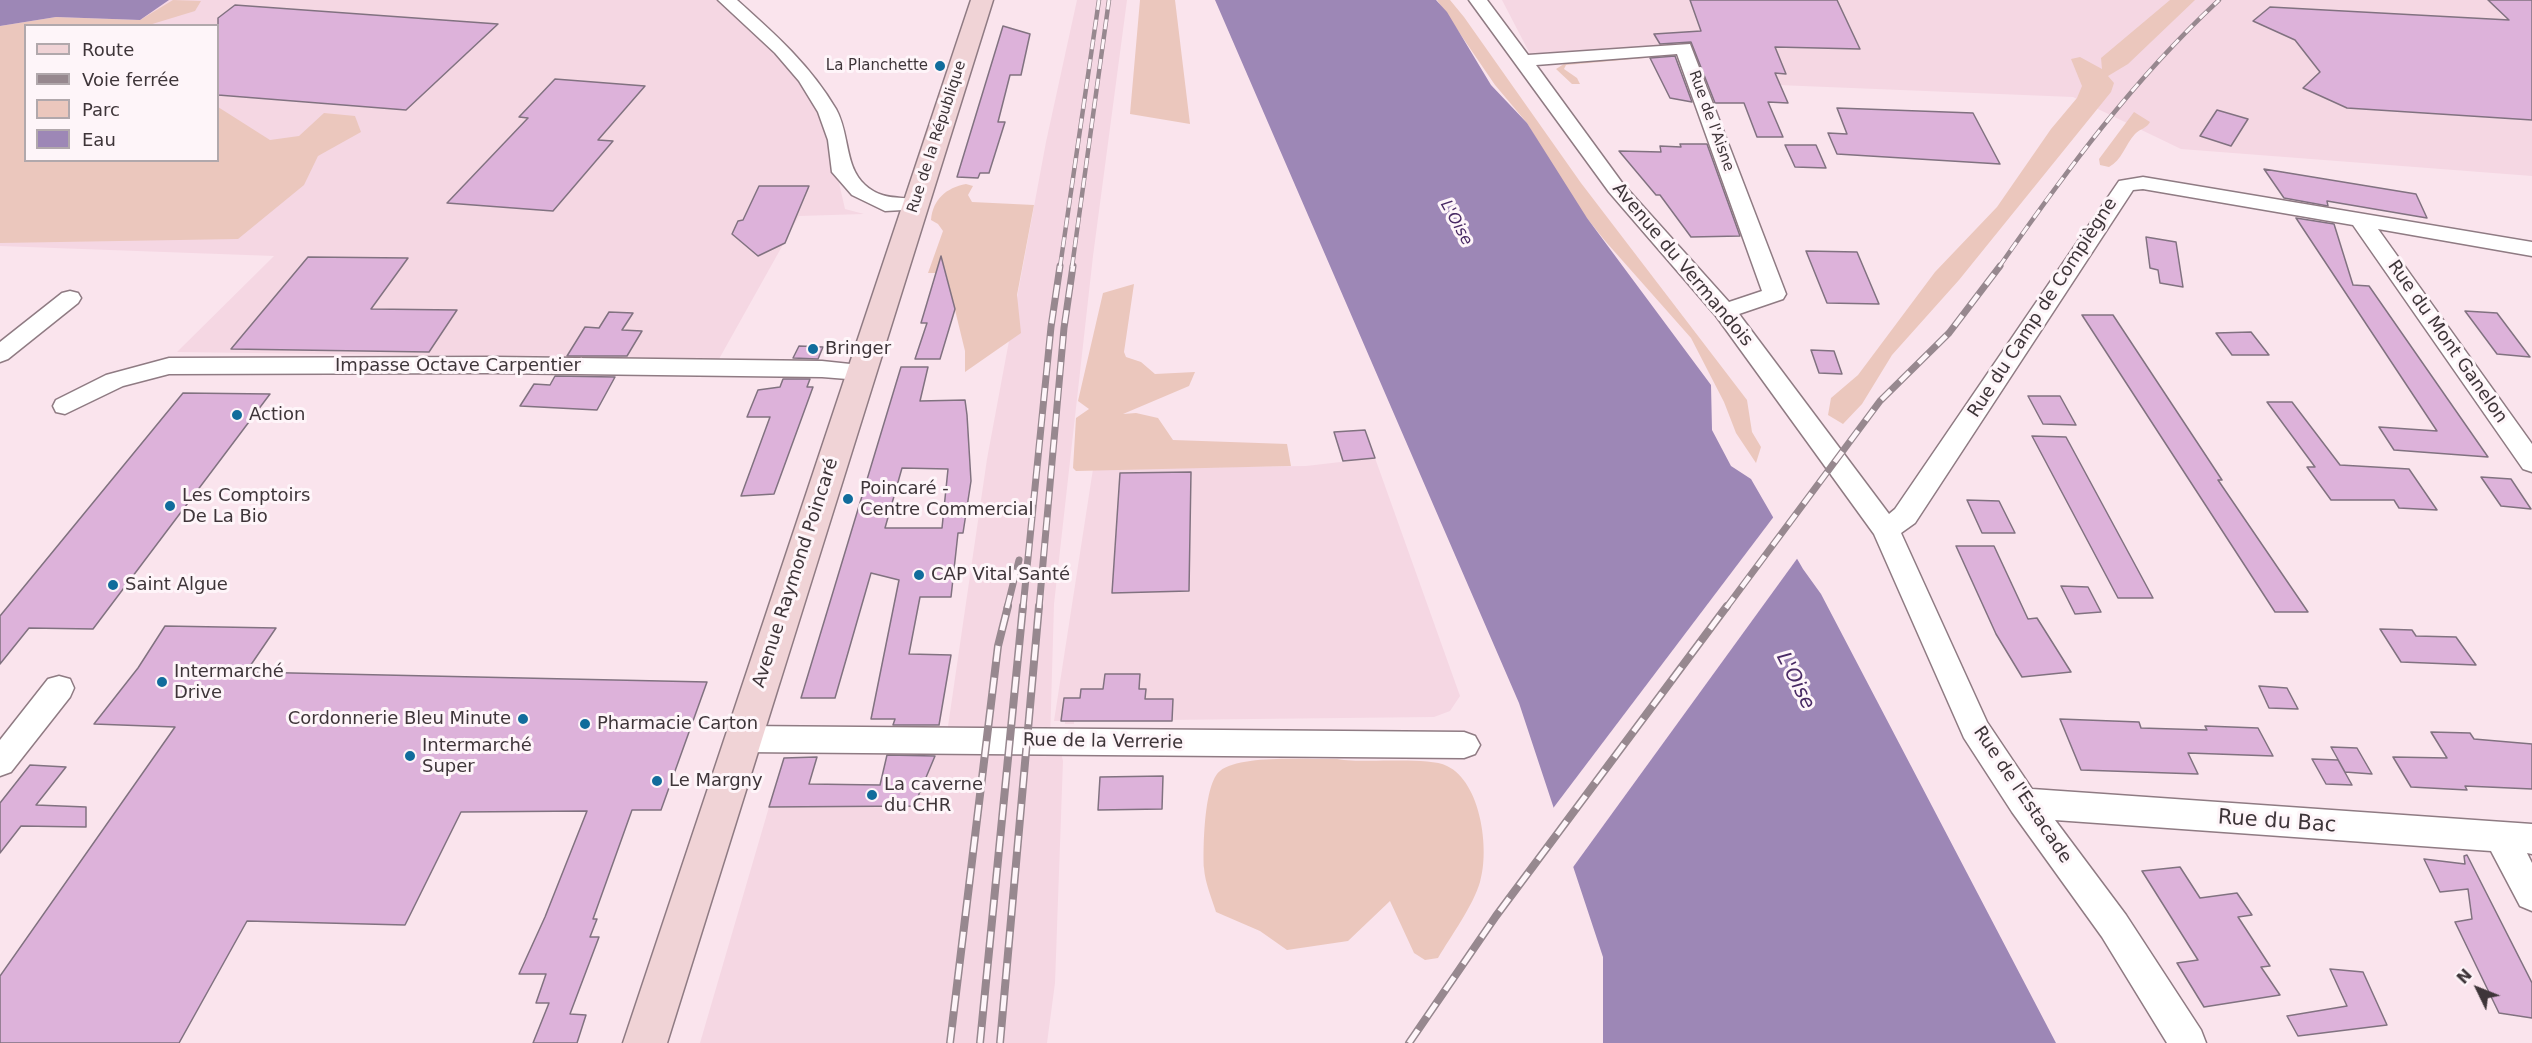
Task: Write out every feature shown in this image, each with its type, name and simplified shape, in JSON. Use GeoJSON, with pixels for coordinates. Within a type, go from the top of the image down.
{"type":"FeatureCollection","features":[{"type":"Feature","properties":{"kind":"main road","name":"Rue de la République"},"geometry":{"type":"LineString","coordinates":[[892,275],[982,0]]}},
{"type":"Feature","properties":{"kind":"main road","name":"Avenue Raymond Poincaré"},"geometry":{"type":"LineString","coordinates":[[645,1043],[892,275]]}},
{"type":"Feature","properties":{"kind":"street"},"geometry":{"type":"LineString","coordinates":[[727,0],[781,49],[807,78],[828,112],[838,140],[843,172],[859,191],[885,205],[914,205]]}},
{"type":"Feature","properties":{"kind":"street","name":"Avenue du Vermandois"},"geometry":{"type":"LineString","coordinates":[[1478,0],[1616,188],[1724,311],[1886,530]]}},
{"type":"Feature","properties":{"kind":"street","name":"Rue de l'Aisne"},"geometry":{"type":"LineString","coordinates":[[1522,61],[1684,48],[1776,294],[1724,311]]}},
{"type":"Feature","properties":{"kind":"street","name":"Rue du Camp de Compiègne"},"geometry":{"type":"LineString","coordinates":[[1886,530],[1905,516],[2126,185],[2143,183],[2532,249]]}},
{"type":"Feature","properties":{"kind":"street","name":"Rue du Mont Ganelon"},"geometry":{"type":"LineString","coordinates":[[2361,221],[2532,463]]}},
{"type":"Feature","properties":{"kind":"street"},"geometry":{"type":"LineString","coordinates":[[0,354],[70,298]]}},
{"type":"Feature","properties":{"kind":"street","name":"Impasse Octave Carpentier"},"geometry":{"type":"LineString","coordinates":[[65,406],[91,388],[120,376],[169,366],[493,365],[822,369],[860,372]]}},
{"type":"Feature","properties":{"kind":"street","name":"Rue de l'Estacade"},"geometry":{"type":"LineString","coordinates":[[1886,530],[1924,610],[1975,729],[2023,802],[2114,926],[2188,1043]]}},
{"type":"Feature","properties":{"kind":"street"},"geometry":{"type":"LineString","coordinates":[[0,763],[59,688]]}},
{"type":"Feature","properties":{"kind":"street","name":"Rue de la Verrerie"},"geometry":{"type":"LineString","coordinates":[[742,740],[1464,745]]}},
{"type":"Feature","properties":{"kind":"street","name":"Rue du Bac"},"geometry":{"type":"LineString","coordinates":[[2023,802],[2516,838]]}},
{"type":"Feature","properties":{"kind":"street"},"geometry":{"type":"LineString","coordinates":[[2516,838],[2532,895]]}},
{"type":"Feature","properties":{"kind":"shaded area"},"geometry":{"type":"Polygon","coordinates":[[[166,0],[717,0],[782,57],[805,84],[825,122],[845,209],[864,214],[799,216],[719,359],[177,352],[274,256],[0,246],[0,169],[24,161],[219,162],[219,24],[129,24],[166,0]]]}},
{"type":"Feature","properties":{"kind":"shaded area"},"geometry":{"type":"Polygon","coordinates":[[[1077,0],[1127,0],[1093,256],[1054,604],[1050,741],[1058,741],[1063,761],[1055,983],[1047,1043],[700,1043],[769,807],[914,806],[934,758],[946,740],[987,459],[1046,142],[1077,0]]]}},
{"type":"Feature","properties":{"kind":"shaded area"},"geometry":{"type":"Polygon","coordinates":[[[1502,0],[2532,0],[2532,176],[2181,149],[2073,97],[1704,82],[1688,46],[1530,54],[1502,0]]]}},
{"type":"Feature","properties":{"kind":"shaded area"},"geometry":{"type":"Polygon","coordinates":[[[1375,458],[1460,696],[1450,711],[1434,717],[1074,721],[1074,724],[1054,721],[1093,469],[1306,466],[1375,458]]]}},
{"type":"Feature","properties":{"kind":"green space"},"geometry":{"type":"Polygon","coordinates":[[[173,0],[201,1],[195,11],[152,24],[24,24],[24,162],[219,162],[219,108],[270,140],[299,136],[324,113],[355,116],[361,132],[318,156],[304,185],[238,239],[0,243],[0,26],[56,17],[140,20],[173,0]]]}},
{"type":"Feature","properties":{"kind":"green space"},"geometry":{"type":"Polygon","coordinates":[[[1140,0],[1175,0],[1190,124],[1130,114],[1140,0]]]}},
{"type":"Feature","properties":{"kind":"green space"},"geometry":{"type":"Polygon","coordinates":[[[1437,0],[1450,0],[1464,17],[1581,183],[1747,400],[1752,432],[1761,447],[1756,463],[1736,433],[1724,402],[1691,338],[1573,201],[1527,123],[1495,85],[1437,0]]]}},
{"type":"Feature","properties":{"kind":"green space"},"geometry":{"type":"Polygon","coordinates":[[[2170,0],[2195,0],[2128,64],[2108,76],[2114,83],[2111,92],[1959,280],[1892,355],[1862,404],[1843,424],[1828,415],[1831,398],[1858,375],[1935,272],[1997,207],[2051,129],[2077,98],[2082,86],[2071,59],[2080,57],[2102,69],[2101,58],[2170,0]]]}},
{"type":"Feature","properties":{"kind":"green space"},"geometry":{"type":"Polygon","coordinates":[[[1645,58],[1566,65],[1564,69],[1577,78],[1580,84],[1572,84],[1556,69],[1567,62],[1645,58]]]}},
{"type":"Feature","properties":{"kind":"green space"},"geometry":{"type":"Polygon","coordinates":[[[2134,112],[2150,122],[2149,124],[2135,134],[2113,164],[2109,167],[2100,165],[2099,159],[2134,112]]]}},
{"type":"Feature","properties":{"kind":"green space"},"geometry":{"type":"Polygon","coordinates":[[[966,184],[973,186],[968,195],[972,202],[1034,205],[1017,295],[1021,333],[965,372],[965,351],[946,273],[928,273],[943,231],[931,220],[934,206],[952,188],[966,184]]]}},
{"type":"Feature","properties":{"kind":"green space"},"geometry":{"type":"Polygon","coordinates":[[[1134,284],[1124,352],[1126,357],[1141,362],[1155,374],[1195,372],[1189,386],[1123,414],[1136,413],[1158,418],[1173,440],[1287,444],[1291,466],[1076,471],[1073,468],[1076,418],[1089,409],[1078,401],[1103,293],[1134,284]]]}},
{"type":"Feature","properties":{"kind":"green space"},"geometry":{"type":"Polygon","coordinates":[[[1337,759],[1437,763],[1459,774],[1468,786],[1480,818],[1483,835],[1483,868],[1472,901],[1438,958],[1425,960],[1414,953],[1390,901],[1348,941],[1287,950],[1260,931],[1216,912],[1205,874],[1204,846],[1208,802],[1211,788],[1220,771],[1243,762],[1259,760],[1337,759]]]}},
{"type":"Feature","properties":{"kind":"water"},"geometry":{"type":"Polygon","coordinates":[[[0,0],[169,0],[140,20],[56,17],[0,26],[0,0]]]}},
{"type":"Feature","properties":{"kind":"water","name":"L'Oise"},"geometry":{"type":"Polygon","coordinates":[[[1215,0],[1436,0],[1447,12],[1491,85],[1527,123],[1587,218],[1711,385],[1712,430],[1731,466],[1751,479],[1803,569],[1821,594],[2056,1043],[1603,1043],[1603,957],[1519,703],[1215,0]]]}},
{"type":"Feature","properties":{"kind":"pier"},"geometry":{"type":"Polygon","coordinates":[[[1775,515],[1799,556],[1571,870],[1551,811],[1775,515]]]}},
{"type":"Feature","properties":{"kind":"building"},"geometry":{"type":"Polygon","coordinates":[[[1690,0],[1837,0],[1860,49],[1775,47],[1786,74],[1775,73],[1788,103],[1768,102],[1783,137],[1757,137],[1744,103],[1715,103],[1691,42],[1660,44],[1654,34],[1701,31],[1690,0]]]}},
{"type":"Feature","properties":{"kind":"building"},"geometry":{"type":"Polygon","coordinates":[[[2488,0],[2532,0],[2532,120],[2347,108],[2303,88],[2320,72],[2295,40],[2253,21],[2270,7],[2509,20],[2488,0]]]}},
{"type":"Feature","properties":{"kind":"building"},"geometry":{"type":"Polygon","coordinates":[[[235,5],[498,24],[406,110],[219,95],[218,18],[235,5]]]}},
{"type":"Feature","properties":{"kind":"building"},"geometry":{"type":"Polygon","coordinates":[[[1003,26],[1030,34],[1021,75],[1010,75],[998,122],[1005,122],[989,173],[980,173],[978,178],[957,177],[1003,26]]]}},
{"type":"Feature","properties":{"kind":"building"},"geometry":{"type":"Polygon","coordinates":[[[1675,56],[1692,102],[1670,98],[1650,58],[1675,56]]]}},
{"type":"Feature","properties":{"kind":"building"},"geometry":{"type":"Polygon","coordinates":[[[555,79],[645,86],[598,140],[613,141],[553,211],[447,203],[528,118],[519,117],[555,79]]]}},
{"type":"Feature","properties":{"kind":"building"},"geometry":{"type":"Polygon","coordinates":[[[1837,108],[1973,113],[2000,164],[1837,154],[1828,133],[1847,134],[1837,108]]]}},
{"type":"Feature","properties":{"kind":"building"},"geometry":{"type":"Polygon","coordinates":[[[2217,110],[2248,119],[2231,146],[2200,136],[2217,110]]]}},
{"type":"Feature","properties":{"kind":"building"},"geometry":{"type":"Polygon","coordinates":[[[1680,144],[1707,144],[1740,236],[1691,237],[1660,195],[1656,195],[1619,151],[1661,152],[1660,146],[1681,147],[1680,144]]]}},
{"type":"Feature","properties":{"kind":"building"},"geometry":{"type":"Polygon","coordinates":[[[1785,145],[1816,145],[1826,168],[1795,167],[1785,145]]]}},
{"type":"Feature","properties":{"kind":"building"},"geometry":{"type":"Polygon","coordinates":[[[2264,169],[2416,194],[2427,218],[2327,201],[2328,206],[2284,198],[2264,169]]]}},
{"type":"Feature","properties":{"kind":"building"},"geometry":{"type":"Polygon","coordinates":[[[759,186],[809,186],[785,243],[758,256],[732,234],[738,221],[743,220],[759,186]]]}},
{"type":"Feature","properties":{"kind":"building"},"geometry":{"type":"Polygon","coordinates":[[[2296,218],[2334,224],[2353,285],[2369,286],[2488,457],[2394,450],[2379,427],[2437,431],[2296,218]]]}},
{"type":"Feature","properties":{"kind":"building"},"geometry":{"type":"Polygon","coordinates":[[[2146,237],[2176,242],[2183,287],[2160,283],[2158,270],[2150,268],[2146,237]]]}},
{"type":"Feature","properties":{"kind":"building"},"geometry":{"type":"Polygon","coordinates":[[[1806,251],[1857,252],[1879,304],[1827,303],[1806,251]]]}},
{"type":"Feature","properties":{"kind":"building"},"geometry":{"type":"Polygon","coordinates":[[[941,256],[955,309],[940,359],[915,359],[927,323],[921,323],[941,256]]]}},
{"type":"Feature","properties":{"kind":"building"},"geometry":{"type":"Polygon","coordinates":[[[308,257],[408,258],[371,309],[457,310],[429,352],[231,349],[308,257]]]}},
{"type":"Feature","properties":{"kind":"building"},"geometry":{"type":"Polygon","coordinates":[[[2465,311],[2497,313],[2530,357],[2497,354],[2465,311]]]}},
{"type":"Feature","properties":{"kind":"building"},"geometry":{"type":"Polygon","coordinates":[[[609,312],[633,313],[622,330],[642,331],[627,356],[567,356],[585,327],[599,328],[609,312]]]}},
{"type":"Feature","properties":{"kind":"building"},"geometry":{"type":"Polygon","coordinates":[[[2082,315],[2113,315],[2222,480],[2218,480],[2308,612],[2275,612],[2082,315]]]}},
{"type":"Feature","properties":{"kind":"building"},"geometry":{"type":"Polygon","coordinates":[[[2251,332],[2269,355],[2232,355],[2216,333],[2251,332]]]}},
{"type":"Feature","properties":{"kind":"building"},"geometry":{"type":"Polygon","coordinates":[[[799,346],[823,347],[818,359],[793,358],[799,346]]]}},
{"type":"Feature","properties":{"kind":"building"},"geometry":{"type":"Polygon","coordinates":[[[1811,350],[1834,351],[1842,374],[1819,373],[1811,350]]]}},
{"type":"Feature","properties":{"kind":"building"},"geometry":{"type":"Polygon","coordinates":[[[901,367],[928,367],[920,401],[965,400],[971,481],[963,533],[958,533],[951,597],[920,597],[909,654],[951,655],[939,725],[893,725],[895,719],[871,719],[899,580],[871,573],[835,698],[801,698],[901,367]],[[902,468],[885,528],[942,528],[948,469],[902,468]]]}},
{"type":"Feature","properties":{"kind":"building"},"geometry":{"type":"Polygon","coordinates":[[[555,376],[615,377],[597,410],[520,406],[534,384],[550,385],[555,376]]]}},
{"type":"Feature","properties":{"kind":"building"},"geometry":{"type":"Polygon","coordinates":[[[783,379],[810,379],[807,387],[813,387],[774,494],[741,496],[770,417],[747,417],[758,390],[780,387],[783,379]]]}},
{"type":"Feature","properties":{"kind":"building"},"geometry":{"type":"Polygon","coordinates":[[[183,393],[270,394],[93,629],[29,628],[0,664],[0,616],[183,393]]]}},
{"type":"Feature","properties":{"kind":"building"},"geometry":{"type":"Polygon","coordinates":[[[2028,396],[2060,396],[2076,425],[2043,424],[2028,396]]]}},
{"type":"Feature","properties":{"kind":"building"},"geometry":{"type":"Polygon","coordinates":[[[2267,402],[2292,402],[2340,465],[2409,469],[2437,510],[2399,508],[2394,500],[2331,500],[2307,467],[2315,467],[2267,402]]]}},
{"type":"Feature","properties":{"kind":"building"},"geometry":{"type":"Polygon","coordinates":[[[1365,430],[1375,458],[1343,461],[1334,432],[1365,430]]]}},
{"type":"Feature","properties":{"kind":"building"},"geometry":{"type":"Polygon","coordinates":[[[2032,436],[2066,437],[2153,598],[2118,598],[2032,436]]]}},
{"type":"Feature","properties":{"kind":"building"},"geometry":{"type":"Polygon","coordinates":[[[1191,472],[1189,591],[1112,593],[1120,473],[1191,472]]]}},
{"type":"Feature","properties":{"kind":"building"},"geometry":{"type":"Polygon","coordinates":[[[2481,477],[2511,479],[2531,509],[2501,506],[2481,477]]]}},
{"type":"Feature","properties":{"kind":"building"},"geometry":{"type":"Polygon","coordinates":[[[1967,500],[1999,501],[2015,533],[1982,533],[1967,500]]]}},
{"type":"Feature","properties":{"kind":"building"},"geometry":{"type":"Polygon","coordinates":[[[1956,546],[1994,546],[2028,619],[2037,618],[2071,672],[2022,677],[1996,634],[1956,546]]]}},
{"type":"Feature","properties":{"kind":"building"},"geometry":{"type":"Polygon","coordinates":[[[2061,586],[2088,587],[2101,612],[2075,614],[2061,586]]]}},
{"type":"Feature","properties":{"kind":"building"},"geometry":{"type":"Polygon","coordinates":[[[165,626],[276,628],[246,672],[707,682],[661,810],[632,810],[593,919],[597,919],[590,937],[599,937],[570,1014],[586,1015],[577,1043],[533,1043],[549,1003],[536,1003],[546,974],[519,974],[545,917],[587,811],[461,812],[405,925],[247,921],[179,1043],[0,1043],[0,976],[175,727],[94,724],[138,668],[165,626]]]}},
{"type":"Feature","properties":{"kind":"building"},"geometry":{"type":"Polygon","coordinates":[[[2380,629],[2412,630],[2416,636],[2456,637],[2476,665],[2401,662],[2380,629]]]}},
{"type":"Feature","properties":{"kind":"building"},"geometry":{"type":"Polygon","coordinates":[[[1105,674],[1140,674],[1139,689],[1146,689],[1145,699],[1173,699],[1172,721],[1061,721],[1064,698],[1080,698],[1081,689],[1103,689],[1105,674]]]}},
{"type":"Feature","properties":{"kind":"building"},"geometry":{"type":"Polygon","coordinates":[[[2259,686],[2287,688],[2298,709],[2269,708],[2259,686]]]}},
{"type":"Feature","properties":{"kind":"building"},"geometry":{"type":"Polygon","coordinates":[[[2060,719],[2139,722],[2141,728],[2207,730],[2205,726],[2258,728],[2273,756],[2188,753],[2198,774],[2081,770],[2060,719]]]}},
{"type":"Feature","properties":{"kind":"building"},"geometry":{"type":"Polygon","coordinates":[[[2431,732],[2470,733],[2474,739],[2532,744],[2532,789],[2465,786],[2467,790],[2411,787],[2393,757],[2447,758],[2431,732]]]}},
{"type":"Feature","properties":{"kind":"building"},"geometry":{"type":"Polygon","coordinates":[[[2331,747],[2357,748],[2372,774],[2345,772],[2331,747]]]}},
{"type":"Feature","properties":{"kind":"building"},"geometry":{"type":"Polygon","coordinates":[[[887,755],[935,756],[914,806],[769,807],[784,758],[817,757],[809,784],[880,785],[887,755]]]}},
{"type":"Feature","properties":{"kind":"building"},"geometry":{"type":"Polygon","coordinates":[[[2312,759],[2338,760],[2352,785],[2326,784],[2312,759]]]}},
{"type":"Feature","properties":{"kind":"building"},"geometry":{"type":"Polygon","coordinates":[[[30,765],[66,767],[36,805],[86,807],[86,827],[21,826],[0,853],[0,803],[30,765]]]}},
{"type":"Feature","properties":{"kind":"building"},"geometry":{"type":"Polygon","coordinates":[[[1163,776],[1162,809],[1098,810],[1100,777],[1163,776]]]}},
{"type":"Feature","properties":{"kind":"building"},"geometry":{"type":"Polygon","coordinates":[[[2467,855],[2532,983],[2532,1018],[2499,1013],[2455,922],[2472,919],[2468,889],[2440,892],[2424,859],[2465,864],[2464,856],[2467,855]]]}},
{"type":"Feature","properties":{"kind":"building"},"geometry":{"type":"Polygon","coordinates":[[[2180,867],[2200,898],[2237,893],[2252,915],[2238,917],[2270,966],[2261,967],[2280,995],[2204,1007],[2177,963],[2198,960],[2142,871],[2180,867]]]}},
{"type":"Feature","properties":{"kind":"building"},"geometry":{"type":"Polygon","coordinates":[[[2330,969],[2363,972],[2387,1025],[2298,1036],[2287,1016],[2347,1006],[2330,969]]]}},
{"type":"Feature","properties":{"kind":"railway"},"geometry":{"type":"LineString","coordinates":[[1060,267],[1099,0]]}},
{"type":"Feature","properties":{"kind":"railway"},"geometry":{"type":"LineString","coordinates":[[1072,267],[1109,0]]}},
{"type":"Feature","properties":{"kind":"railway"},"geometry":{"type":"LineString","coordinates":[[1999,267],[2075,161],[2129,94],[2219,0]]}},
{"type":"Feature","properties":{"kind":"railway"},"geometry":{"type":"LineString","coordinates":[[1023,608],[1051,327],[1060,266]]}},
{"type":"Feature","properties":{"kind":"railway"},"geometry":{"type":"LineString","coordinates":[[1039,608],[1064,328],[1073,266]]}},
{"type":"Feature","properties":{"kind":"railway"},"geometry":{"type":"LineString","coordinates":[[1726,608],[1880,401],[1949,333],[2000,266]]}},
{"type":"Feature","properties":{"kind":"railway"},"geometry":{"type":"LineString","coordinates":[[1007,608],[1019,560]]}},
{"type":"Feature","properties":{"kind":"railway"},"geometry":{"type":"LineString","coordinates":[[950,1043],[998,646],[1008,606]]}},
{"type":"Feature","properties":{"kind":"railway"},"geometry":{"type":"LineString","coordinates":[[980,1043],[1023,606]]}},
{"type":"Feature","properties":{"kind":"railway"},"geometry":{"type":"LineString","coordinates":[[1000,1043],[1039,606]]}},
{"type":"Feature","properties":{"kind":"railway"},"geometry":{"type":"LineString","coordinates":[[1409,1043],[1496,916],[1727,606]]}},
{"type":"Feature","properties":{"kind":"place","name":"La Planchette"},"geometry":{"type":"Point","coordinates":[940,66]}},
{"type":"Feature","properties":{"kind":"place","name":"Bringer"},"geometry":{"type":"Point","coordinates":[813,349]}},
{"type":"Feature","properties":{"kind":"place","name":"Action"},"geometry":{"type":"Point","coordinates":[237,415]}},
{"type":"Feature","properties":{"kind":"place","name":"Poincaré - Centre Commercial"},"geometry":{"type":"Point","coordinates":[848,499]}},
{"type":"Feature","properties":{"kind":"place","name":"Les Comptoirs De La Bio"},"geometry":{"type":"Point","coordinates":[170,506]}},
{"type":"Feature","properties":{"kind":"place","name":"CAP Vital Santé"},"geometry":{"type":"Point","coordinates":[919,575]}},
{"type":"Feature","properties":{"kind":"place","name":"Saint Algue"},"geometry":{"type":"Point","coordinates":[113,585]}},
{"type":"Feature","properties":{"kind":"place","name":"Intermarché Drive"},"geometry":{"type":"Point","coordinates":[162,682]}},
{"type":"Feature","properties":{"kind":"place","name":"Cordonnerie Bleu Minute"},"geometry":{"type":"Point","coordinates":[523,719]}},
{"type":"Feature","properties":{"kind":"place","name":"Pharmacie Carton"},"geometry":{"type":"Point","coordinates":[585,724]}},
{"type":"Feature","properties":{"kind":"place","name":"Intermarché Super"},"geometry":{"type":"Point","coordinates":[410,756]}},
{"type":"Feature","properties":{"kind":"place","name":"Le Margny"},"geometry":{"type":"Point","coordinates":[657,781]}},
{"type":"Feature","properties":{"kind":"place","name":"La caverne du CHR"},"geometry":{"type":"Point","coordinates":[872,795]}}]}
